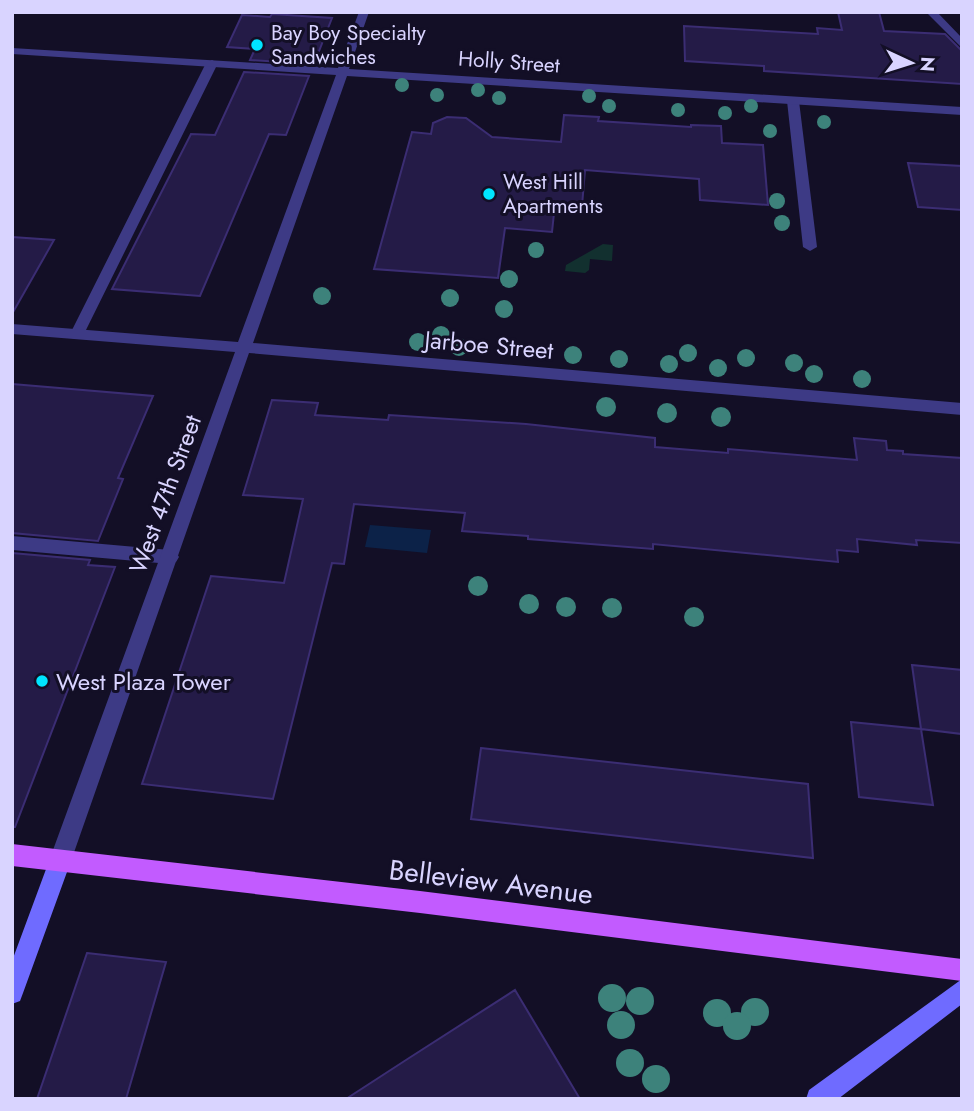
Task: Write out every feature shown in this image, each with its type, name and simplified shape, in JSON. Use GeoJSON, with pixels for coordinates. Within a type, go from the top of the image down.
{"type":"FeatureCollection","features":[{"type":"Feature","properties":{"kind":"main road","name":"Belleview Avenue"},"geometry":{"type":"LineString","coordinates":[[12,855],[962,970]]}},
{"type":"Feature","properties":{"kind":"street","name":"West 47th Street"},"geometry":{"type":"LineString","coordinates":[[12,993],[363,12]]}},
{"type":"Feature","properties":{"kind":"street"},"geometry":{"type":"LineString","coordinates":[[931,12],[962,45]]}},
{"type":"Feature","properties":{"kind":"street","name":"Holly Street"},"geometry":{"type":"LineString","coordinates":[[12,51],[962,111]]}},
{"type":"Feature","properties":{"kind":"street"},"geometry":{"type":"LineString","coordinates":[[76,334],[212,62]]}},
{"type":"Feature","properties":{"kind":"street"},"geometry":{"type":"LineString","coordinates":[[793,101],[810,247]]}},
{"type":"Feature","properties":{"kind":"street","name":"Jarboe Street"},"geometry":{"type":"LineString","coordinates":[[12,329],[962,409]]}},
{"type":"Feature","properties":{"kind":"street"},"geometry":{"type":"LineString","coordinates":[[12,543],[170,557]]}},
{"type":"Feature","properties":{"kind":"street"},"geometry":{"type":"LineString","coordinates":[[818,1099],[962,990]]}},
{"type":"Feature","properties":{"kind":"green space"},"geometry":{"type":"Polygon","coordinates":[[[603,244],[613,245],[612,261],[590,259],[589,270],[585,273],[565,271],[566,265],[603,244]]]}},
{"type":"Feature","properties":{"kind":"water"},"geometry":{"type":"Polygon","coordinates":[[[370,525],[431,530],[427,553],[365,547],[370,525]]]}},
{"type":"Feature","properties":{"kind":"building"},"geometry":{"type":"Polygon","coordinates":[[[838,12],[879,12],[884,31],[945,34],[962,51],[962,84],[764,71],[764,66],[685,61],[684,26],[818,34],[817,28],[842,30],[838,12]]]}},
{"type":"Feature","properties":{"kind":"building"},"geometry":{"type":"Polygon","coordinates":[[[272,14],[332,18],[314,64],[250,60],[255,49],[227,47],[242,15],[270,17],[272,14]]]}},
{"type":"Feature","properties":{"kind":"building"},"geometry":{"type":"Polygon","coordinates":[[[244,72],[309,76],[286,135],[269,134],[200,296],[112,289],[191,134],[215,135],[244,72]]]}},
{"type":"Feature","properties":{"kind":"building","name":"West Hill Apartments"},"geometry":{"type":"Polygon","coordinates":[[[564,115],[599,117],[598,121],[691,127],[721,126],[722,143],[763,145],[768,205],[700,200],[699,179],[585,170],[582,206],[555,204],[552,232],[505,228],[498,278],[374,269],[412,132],[431,134],[433,123],[447,117],[466,118],[492,137],[561,142],[564,115]]]}},
{"type":"Feature","properties":{"kind":"building"},"geometry":{"type":"Polygon","coordinates":[[[908,163],[962,166],[962,210],[918,207],[908,163]]]}},
{"type":"Feature","properties":{"kind":"building"},"geometry":{"type":"Polygon","coordinates":[[[12,237],[54,240],[12,314],[12,237]]]}},
{"type":"Feature","properties":{"kind":"building"},"geometry":{"type":"Polygon","coordinates":[[[12,384],[153,396],[118,478],[123,479],[98,541],[12,533],[12,384]]]}},
{"type":"Feature","properties":{"kind":"building"},"geometry":{"type":"Polygon","coordinates":[[[272,400],[318,403],[315,415],[388,420],[389,415],[526,424],[655,438],[655,447],[728,453],[728,449],[857,460],[854,438],[886,441],[887,450],[903,451],[903,454],[962,458],[962,543],[916,540],[917,545],[857,539],[858,552],[837,550],[838,562],[653,544],[653,549],[528,539],[528,536],[462,531],[465,513],[354,504],[344,564],[332,563],[273,799],[142,784],[211,576],[284,583],[303,499],[243,495],[272,400]]]}},
{"type":"Feature","properties":{"kind":"building","name":"West Plaza Tower"},"geometry":{"type":"Polygon","coordinates":[[[12,553],[90,560],[88,565],[115,567],[15,827],[12,827],[12,553]]]}},
{"type":"Feature","properties":{"kind":"building"},"geometry":{"type":"Polygon","coordinates":[[[912,665],[962,670],[962,734],[921,729],[912,665]]]}},
{"type":"Feature","properties":{"kind":"building"},"geometry":{"type":"Polygon","coordinates":[[[851,722],[921,729],[933,805],[859,797],[851,722]]]}},
{"type":"Feature","properties":{"kind":"building"},"geometry":{"type":"Polygon","coordinates":[[[481,748],[808,784],[813,858],[471,819],[481,748]]]}},
{"type":"Feature","properties":{"kind":"building"},"geometry":{"type":"Polygon","coordinates":[[[87,953],[166,962],[126,1099],[37,1099],[87,953]]]}},
{"type":"Feature","properties":{"kind":"building"},"geometry":{"type":"Polygon","coordinates":[[[515,990],[580,1099],[346,1099],[406,1060],[515,990]]]}},
{"type":"Feature","properties":{"kind":"place","name":"Bay Boy Specialty Sandwiches"},"geometry":{"type":"Point","coordinates":[257,45]}},
{"type":"Feature","properties":{"kind":"place","name":"West Hill Apartments"},"geometry":{"type":"Point","coordinates":[489,194]}},
{"type":"Feature","properties":{"kind":"place","name":"West Plaza Tower"},"geometry":{"type":"Point","coordinates":[42,681]}}]}
